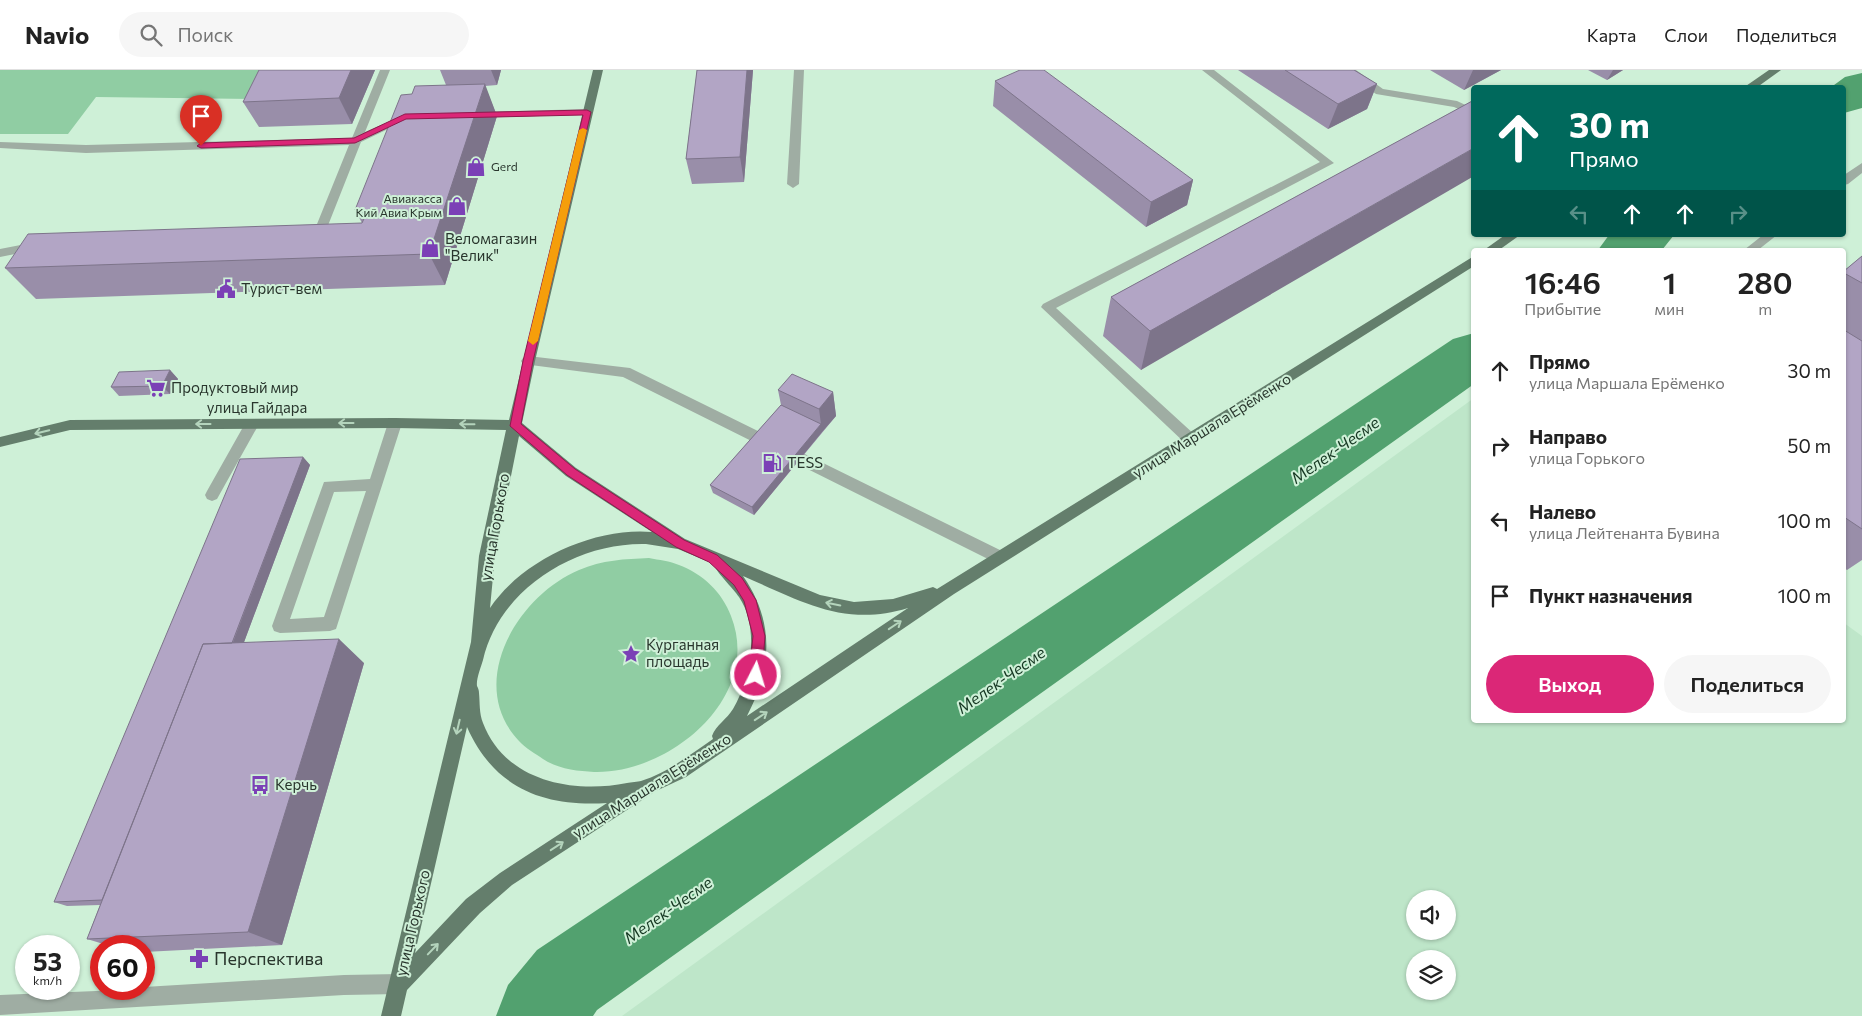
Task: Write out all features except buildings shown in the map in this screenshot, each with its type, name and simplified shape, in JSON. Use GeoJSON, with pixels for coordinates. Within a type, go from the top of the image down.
{"type":"FeatureCollection","features":[{"type":"Feature","properties":{"kind":"main road","name":"улица Горького"},"geometry":{"type":"LineString","coordinates":[[399,984],[479,642],[487,556],[528,361],[598,70]]}},
{"type":"Feature","properties":{"kind":"main road"},"geometry":{"type":"LineString","coordinates":[[1753,85],[1776,70]]}},
{"type":"Feature","properties":{"kind":"main road"},"geometry":{"type":"LineString","coordinates":[[1493,248],[1511,237]]}},
{"type":"Feature","properties":{"kind":"main road","name":"улица Маршала Ерёменко"},"geometry":{"type":"LineString","coordinates":[[390,1016],[399,984],[473,906],[506,879],[650,785],[680,771],[949,589],[1471,262]]}},
{"type":"Feature","properties":{"kind":"main road","name":"улица Гайдара"},"geometry":{"type":"LineString","coordinates":[[0,442],[70,425],[395,423],[515,426]]}},
{"type":"Feature","properties":{"kind":"main road","name":"улица Маршала Ерёменко"},"geometry":{"type":"LineString","coordinates":[[515,426],[571,472],[680,543],[713,559],[818,601],[854,609],[893,606],[949,589]]}},
{"type":"Feature","properties":{"kind":"main road"},"geometry":{"type":"LineString","coordinates":[[479,642],[499,607],[529,577],[564,555],[603,542],[643,538],[680,543]]}},
{"type":"Feature","properties":{"kind":"main road"},"geometry":{"type":"LineString","coordinates":[[706,753],[738,716],[756,675],[759,636],[750,600],[738,582],[713,559]]}},
{"type":"Feature","properties":{"kind":"main road"},"geometry":{"type":"LineString","coordinates":[[469,680],[474,724],[484,744],[499,762],[517,777],[540,788],[565,795],[593,797],[622,794],[650,785]]}},
{"type":"Feature","properties":{"kind":"street"},"geometry":{"type":"LineString","coordinates":[[299,233],[319,233],[355,141],[386,70]]}},
{"type":"Feature","properties":{"kind":"street"},"geometry":{"type":"LineString","coordinates":[[793,184],[799,70]]}},
{"type":"Feature","properties":{"kind":"street"},"geometry":{"type":"LineString","coordinates":[[1190,439],[1047,307],[1328,163],[1206,70]]}},
{"type":"Feature","properties":{"kind":"street"},"geometry":{"type":"LineString","coordinates":[[1349,70],[1380,92],[1456,104],[1471,112]]}},
{"type":"Feature","properties":{"kind":"street"},"geometry":{"type":"LineString","coordinates":[[462,115],[587,112]]}},
{"type":"Feature","properties":{"kind":"street"},"geometry":{"type":"LineString","coordinates":[[0,145],[86,149],[355,141],[405,117],[424,116]]}},
{"type":"Feature","properties":{"kind":"street"},"geometry":{"type":"LineString","coordinates":[[1846,179],[1862,167]]}},
{"type":"Feature","properties":{"kind":"street"},"geometry":{"type":"LineString","coordinates":[[1753,248],[1768,237]]}},
{"type":"Feature","properties":{"kind":"street"},"geometry":{"type":"LineString","coordinates":[[0,253],[50,243]]}},
{"type":"Feature","properties":{"kind":"street"},"geometry":{"type":"LineString","coordinates":[[528,361],[626,372],[1000,557]]}},
{"type":"Feature","properties":{"kind":"street"},"geometry":{"type":"LineString","coordinates":[[375,484],[329,486],[280,626],[330,624],[395,423]]}},
{"type":"Feature","properties":{"kind":"street"},"geometry":{"type":"LineString","coordinates":[[212,495],[252,424]]}},
{"type":"Feature","properties":{"kind":"street"},"geometry":{"type":"LineString","coordinates":[[0,1005],[344,985],[399,984]]}},
{"type":"Feature","properties":{"kind":"shaded area"},"geometry":{"type":"Polygon","coordinates":[[[0,70],[269,70],[252,99],[96,97],[68,134],[0,134],[0,70]]]}},
{"type":"Feature","properties":{"kind":"shaded area"},"geometry":{"type":"Polygon","coordinates":[[[1471,400],[1471,723],[1846,723],[1846,624],[1862,636],[1862,1016],[622,1016],[1471,400]]]}},
{"type":"Feature","properties":{"kind":"shaded area"},"geometry":{"type":"Polygon","coordinates":[[[649,558],[676,564],[696,573],[717,592],[731,616],[737,646],[734,675],[722,701],[703,725],[679,745],[652,760],[623,769],[594,772],[568,769],[555,765],[521,744],[504,718],[497,694],[498,669],[506,644],[519,621],[536,600],[556,582],[579,570],[596,564],[649,558]]]}},
{"type":"Feature","properties":{"kind":"waterway","name":"Мелек-Чесме"},"geometry":{"type":"LineString","coordinates":[[1846,98],[1862,87]]}},
{"type":"Feature","properties":{"kind":"waterway","name":"Мелек-Чесме"},"geometry":{"type":"LineString","coordinates":[[1628,248],[1644,237]]}},
{"type":"Feature","properties":{"kind":"waterway","name":"Мелек-Чесме"},"geometry":{"type":"LineString","coordinates":[[539,1016],[567,980],[1471,356]]}},
{"type":"Feature","properties":{"kind":"slow traffic"},"geometry":{"type":"LineString","coordinates":[[533,341],[583,130]]}},
{"type":"Feature","properties":{"kind":"place","name":"Gerd"},"geometry":{"type":"Point","coordinates":[476,167]}},
{"type":"Feature","properties":{"kind":"place","name":"Авиакасса Кий Авиа Крым"},"geometry":{"type":"Point","coordinates":[457,206]}},
{"type":"Feature","properties":{"kind":"place","name":"Веломагазин \"Велик\""},"geometry":{"type":"Point","coordinates":[430,248]}},
{"type":"Feature","properties":{"kind":"place","name":"Турист-вем"},"geometry":{"type":"Point","coordinates":[226,289]}},
{"type":"Feature","properties":{"kind":"place","name":"Продуктовый мир"},"geometry":{"type":"Point","coordinates":[156,388]}},
{"type":"Feature","properties":{"kind":"place","name":"TESS"},"geometry":{"type":"Point","coordinates":[772,463]}},
{"type":"Feature","properties":{"kind":"place","name":"Курганная площадь"},"geometry":{"type":"Point","coordinates":[631,654]}},
{"type":"Feature","properties":{"kind":"place","name":"Керчь"},"geometry":{"type":"Point","coordinates":[260,785]}},
{"type":"Feature","properties":{"kind":"place","name":"Перспектива"},"geometry":{"type":"Point","coordinates":[199,959]}},
{"type":"Feature","properties":{"kind":"route"},"geometry":{"type":"LineString","coordinates":[[201,146],[355,141],[405,117],[587,112],[528,361],[515,426],[571,472],[680,543],[713,559],[738,582],[750,600],[759,636],[756,675]]}}]}
